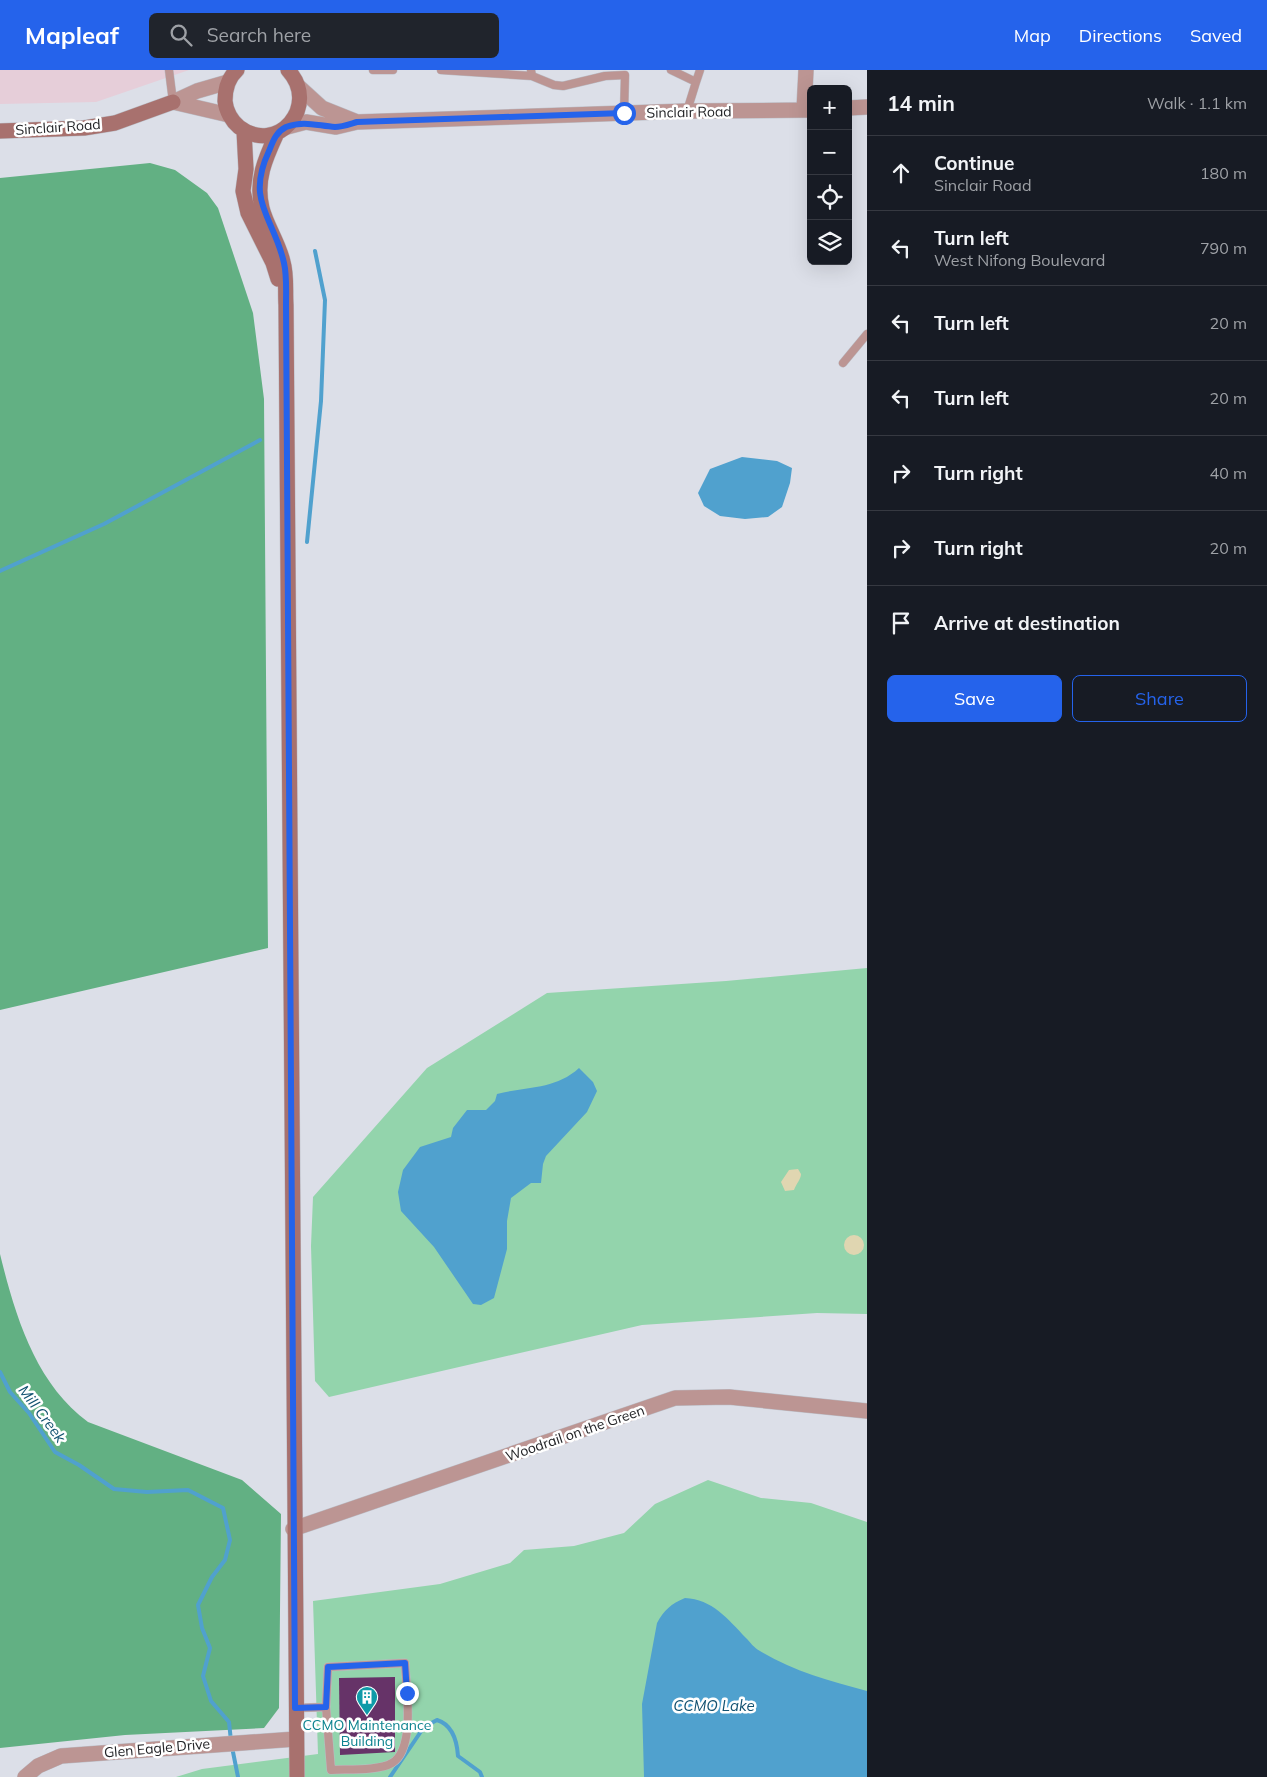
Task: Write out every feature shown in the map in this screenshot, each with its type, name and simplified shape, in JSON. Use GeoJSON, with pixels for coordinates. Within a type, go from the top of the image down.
{"type":"FeatureCollection","features":[{"type":"Feature","properties":{"kind":"main road"},"geometry":{"type":"LineString","coordinates":[[237,70],[228,82],[225,99],[229,115],[244,131],[266,136],[282,130]]}},
{"type":"Feature","properties":{"kind":"main road"},"geometry":{"type":"LineString","coordinates":[[294,76],[299,108],[282,130],[264,162],[260,184],[262,209],[276,239],[284,264],[286,305],[297,1777]]}},
{"type":"Feature","properties":{"kind":"main road","name":"Sinclair Road"},"geometry":{"type":"LineString","coordinates":[[0,131],[84,128],[115,123],[173,102]]}},
{"type":"Feature","properties":{"kind":"main road"},"geometry":{"type":"LineString","coordinates":[[244,131],[246,169],[243,190],[248,213],[273,263],[286,305]]}},
{"type":"Feature","properties":{"kind":"street"},"geometry":{"type":"LineString","coordinates":[[806,70],[807,110]]}},
{"type":"Feature","properties":{"kind":"street","name":"Sinclair Road"},"geometry":{"type":"LineString","coordinates":[[294,76],[322,108],[357,122]]}},
{"type":"Feature","properties":{"kind":"street","name":"Sinclair Road"},"geometry":{"type":"LineString","coordinates":[[173,102],[197,91],[228,82]]}},
{"type":"Feature","properties":{"kind":"street"},"geometry":{"type":"LineString","coordinates":[[173,102],[229,115]]}},
{"type":"Feature","properties":{"kind":"street"},"geometry":{"type":"LineString","coordinates":[[852,108],[867,107]]}},
{"type":"Feature","properties":{"kind":"street","name":"Sinclair Road"},"geometry":{"type":"LineString","coordinates":[[282,130],[306,122],[336,127],[357,122],[686,111],[807,110]]}},
{"type":"Feature","properties":{"kind":"street","name":"Woodrail on the Green"},"geometry":{"type":"LineString","coordinates":[[294,1529],[675,1398],[729,1397],[867,1411]]}},
{"type":"Feature","properties":{"kind":"street","name":"Glen Eagle Drive"},"geometry":{"type":"LineString","coordinates":[[25,1777],[38,1766],[61,1756],[296,1739]]}},
{"type":"Feature","properties":{"kind":"lane"},"geometry":{"type":"LineString","coordinates":[[169,70],[173,102]]}},
{"type":"Feature","properties":{"kind":"lane"},"geometry":{"type":"LineString","coordinates":[[373,70],[393,70]]}},
{"type":"Feature","properties":{"kind":"lane"},"geometry":{"type":"LineString","coordinates":[[441,70],[532,73],[554,85],[563,86],[625,72],[624,113]]}},
{"type":"Feature","properties":{"kind":"lane"},"geometry":{"type":"LineString","coordinates":[[671,70],[696,82]]}},
{"type":"Feature","properties":{"kind":"lane"},"geometry":{"type":"LineString","coordinates":[[686,111],[700,70]]}},
{"type":"Feature","properties":{"kind":"lane"},"geometry":{"type":"LineString","coordinates":[[843,362],[867,334]]}},
{"type":"Feature","properties":{"kind":"lane"},"geometry":{"type":"LineString","coordinates":[[405,1663],[408,1727],[402,1751],[393,1763],[379,1767],[331,1770],[326,1707],[328,1667],[405,1663]]}},
{"type":"Feature","properties":{"kind":"lane"},"geometry":{"type":"LineString","coordinates":[[295,1708],[326,1707]]}},
{"type":"Feature","properties":{"kind":"shaded area"},"geometry":{"type":"Polygon","coordinates":[[[0,70],[189,70],[96,102],[0,104],[0,70]]]}},
{"type":"Feature","properties":{"kind":"green space"},"geometry":{"type":"Polygon","coordinates":[[[150,163],[175,170],[207,193],[218,208],[253,313],[264,399],[268,948],[0,1010],[0,178],[150,163]]]}},
{"type":"Feature","properties":{"kind":"green space"},"geometry":{"type":"Polygon","coordinates":[[[867,968],[867,1314],[817,1313],[642,1325],[329,1397],[315,1381],[311,1246],[313,1197],[427,1068],[547,993],[726,981],[867,968]]]}},
{"type":"Feature","properties":{"kind":"green space"},"geometry":{"type":"Polygon","coordinates":[[[0,1254],[20,1324],[30,1346],[54,1388],[70,1406],[88,1422],[242,1480],[281,1514],[279,1708],[264,1728],[125,1735],[0,1748],[0,1254]]]}},
{"type":"Feature","properties":{"kind":"green space"},"geometry":{"type":"Polygon","coordinates":[[[708,1480],[761,1498],[811,1503],[867,1522],[867,1777],[176,1777],[202,1769],[318,1754],[313,1601],[440,1584],[510,1563],[524,1550],[574,1546],[624,1533],[655,1504],[708,1480]]]}},
{"type":"Feature","properties":{"kind":"sand"},"geometry":{"type":"Polygon","coordinates":[[[798,1169],[801,1176],[794,1190],[785,1191],[781,1182],[789,1170],[798,1169]]]}},
{"type":"Feature","properties":{"kind":"sand"},"geometry":{"type":"Polygon","coordinates":[[[850,1235],[858,1235],[864,1241],[864,1249],[858,1255],[850,1255],[844,1249],[844,1241],[850,1235]]]}},
{"type":"Feature","properties":{"kind":"water"},"geometry":{"type":"Polygon","coordinates":[[[742,457],[777,461],[792,468],[790,483],[782,507],[768,517],[745,519],[720,516],[704,506],[698,493],[710,469],[742,457]]]}},
{"type":"Feature","properties":{"kind":"water"},"geometry":{"type":"Polygon","coordinates":[[[579,1068],[593,1082],[597,1091],[587,1112],[546,1156],[541,1183],[531,1183],[511,1198],[507,1221],[507,1249],[494,1298],[481,1305],[473,1304],[434,1247],[401,1211],[398,1192],[403,1170],[420,1147],[451,1137],[453,1128],[467,1110],[486,1110],[495,1101],[497,1094],[550,1084],[570,1075],[579,1068]]]}},
{"type":"Feature","properties":{"kind":"water","name":"CCMO Lake"},"geometry":{"type":"Polygon","coordinates":[[[685,1598],[703,1602],[719,1611],[756,1648],[773,1658],[812,1675],[867,1691],[867,1777],[644,1777],[642,1704],[657,1623],[668,1608],[685,1598]]]}},
{"type":"Feature","properties":{"kind":"building","name":"CCMO Maintenance Building"},"geometry":{"type":"Polygon","coordinates":[[[395,1677],[395,1752],[340,1755],[339,1678],[395,1677]]]}},
{"type":"Feature","properties":{"kind":"waterway"},"geometry":{"type":"LineString","coordinates":[[307,542],[321,401],[325,300],[315,251]]}},
{"type":"Feature","properties":{"kind":"waterway"},"geometry":{"type":"LineString","coordinates":[[0,571],[104,524],[260,440]]}},
{"type":"Feature","properties":{"kind":"waterway","name":"Mill Creek"},"geometry":{"type":"LineString","coordinates":[[0,1372],[10,1392],[29,1413],[55,1452],[79,1465],[114,1489],[147,1492],[188,1490],[223,1508],[230,1540],[225,1560],[212,1577],[198,1605],[202,1628],[210,1648],[203,1676],[211,1701],[229,1722],[231,1741]]}},
{"type":"Feature","properties":{"kind":"waterway"},"geometry":{"type":"LineString","coordinates":[[390,1777],[424,1727],[437,1720],[447,1726],[453,1734],[458,1756],[480,1772],[482,1777]]}},
{"type":"Feature","properties":{"kind":"waterway","name":"Mill Creek"},"geometry":{"type":"LineString","coordinates":[[232,1747],[238,1777]]}},
{"type":"Feature","properties":{"kind":"place","name":"CCMO Maintenance Building"},"geometry":{"type":"Point","coordinates":[367,1716]}},
{"type":"Feature","properties":{"kind":"route"},"geometry":{"type":"LineString","coordinates":[[407,1693],[405,1663],[328,1667],[326,1707],[295,1708],[286,305],[284,264],[276,239],[262,209],[260,184],[264,162],[277,133],[287,127],[306,122],[336,127],[357,122],[624,113]]}}]}
